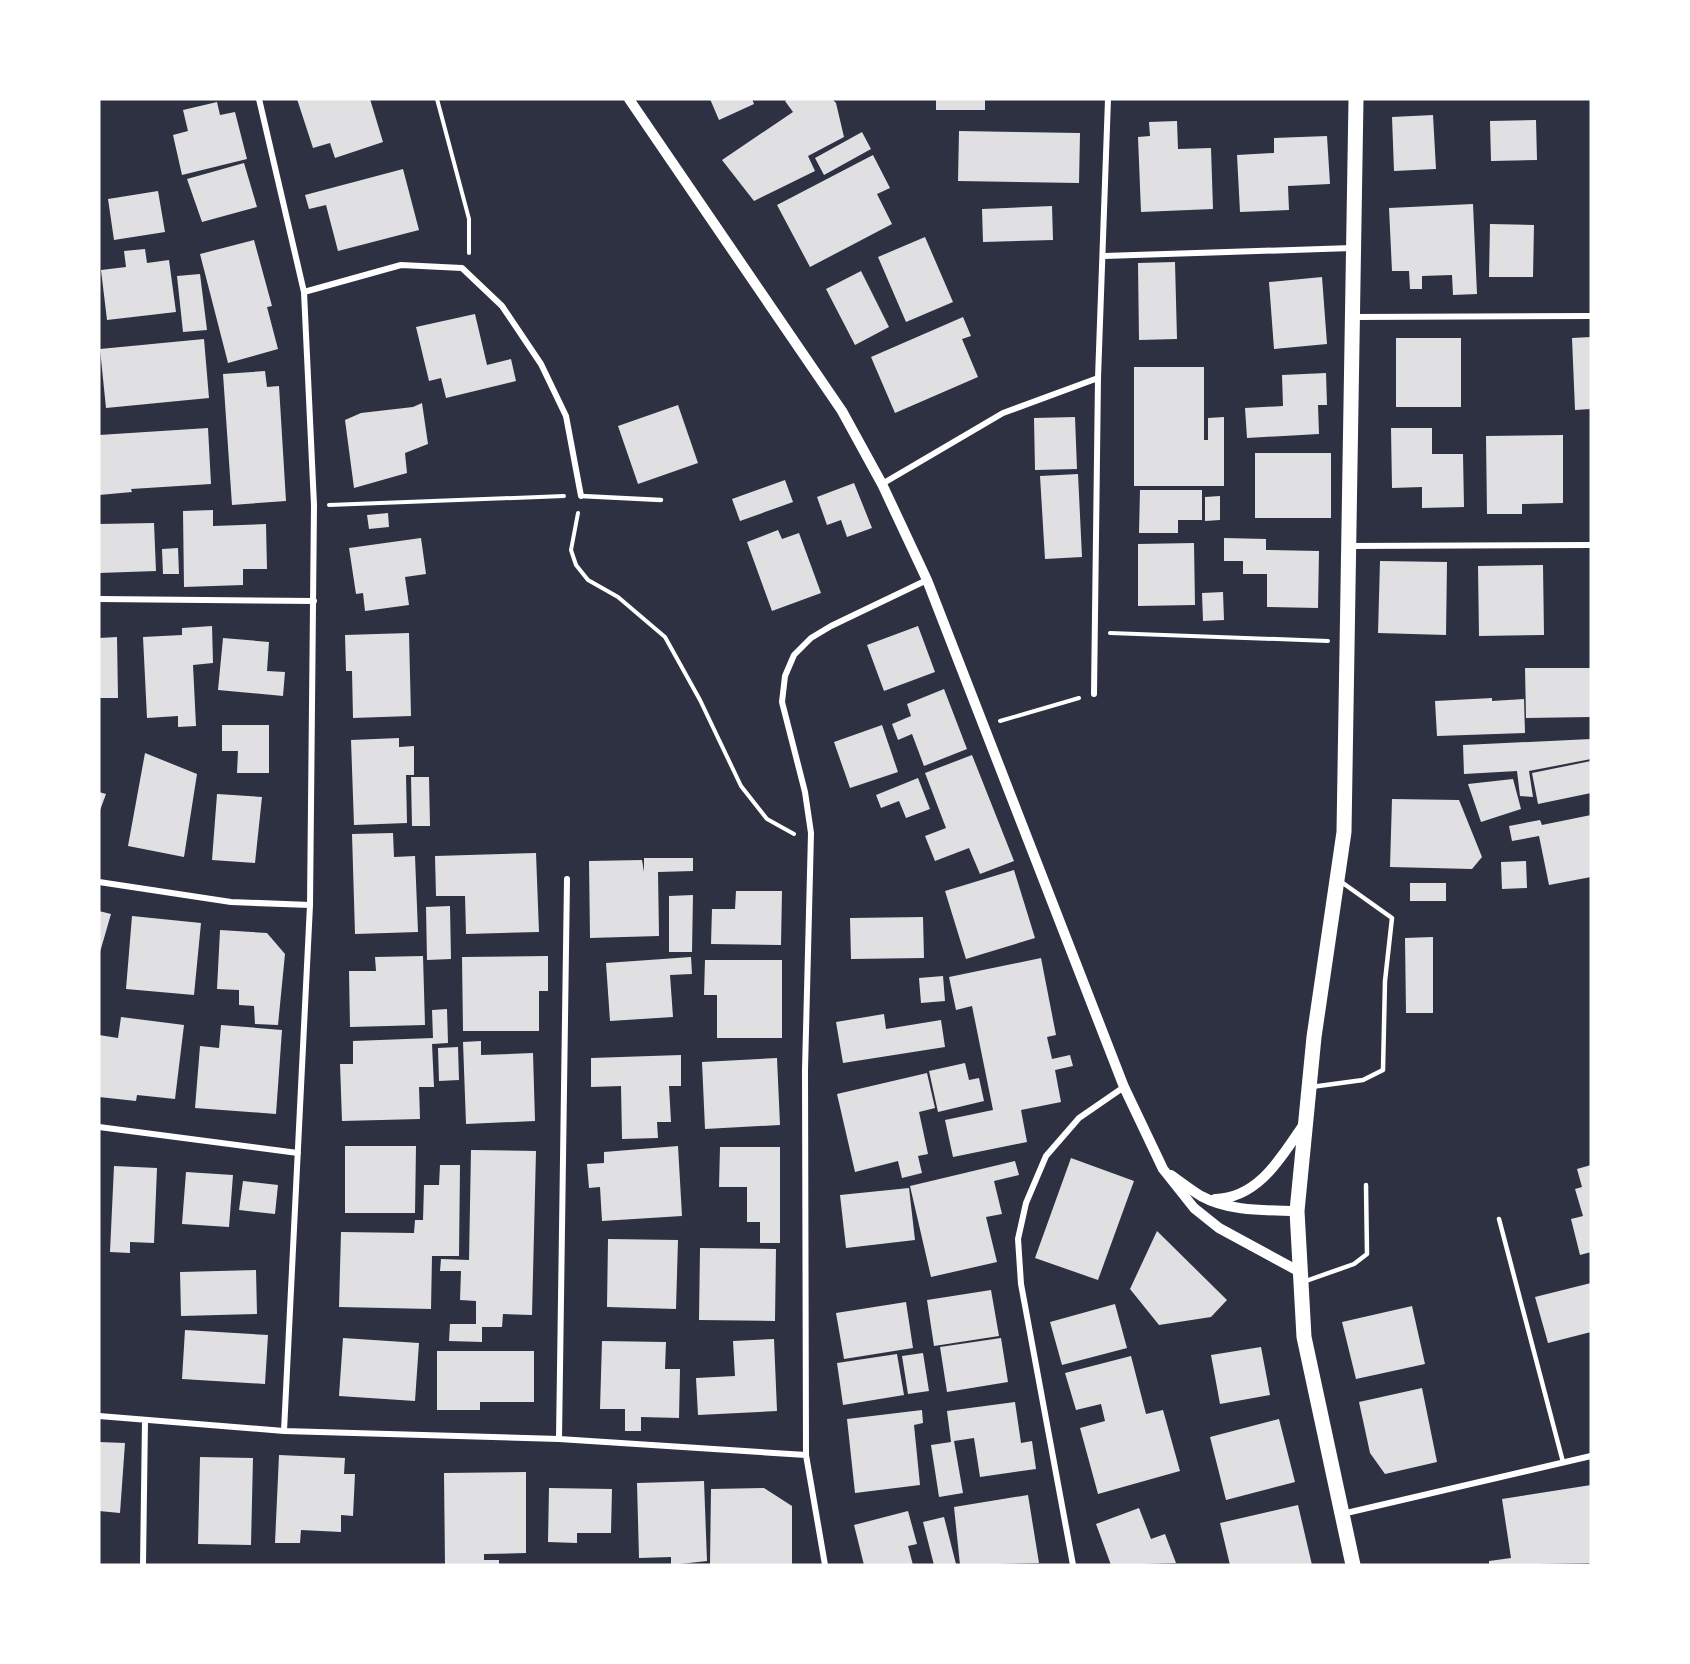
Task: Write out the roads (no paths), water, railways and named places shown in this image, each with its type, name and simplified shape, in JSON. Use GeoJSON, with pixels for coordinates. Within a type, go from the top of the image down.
{"type":"FeatureCollection","features":[{"type":"Feature","properties":{"kind":"main road"},"geometry":{"type":"LineString","coordinates":[[1353,1565],[1304,1337],[1298,1211],[1304,1124],[1314,1037],[1344,832],[1356,99]]}},
{"type":"Feature","properties":{"kind":"street"},"geometry":{"type":"LineString","coordinates":[[259,99],[304,292],[314,505],[310,905],[284,1431]]}},
{"type":"Feature","properties":{"kind":"street"},"geometry":{"type":"LineString","coordinates":[[629,99],[842,411],[882,483],[927,580],[1124,1087],[1163,1169],[1194,1208],[1219,1228],[1300,1277]]}},
{"type":"Feature","properties":{"kind":"street"},"geometry":{"type":"LineString","coordinates":[[1094,694],[1098,378],[1108,99]]}},
{"type":"Feature","properties":{"kind":"street"},"geometry":{"type":"LineString","coordinates":[[1104,256],[1352,248]]}},
{"type":"Feature","properties":{"kind":"street"},"geometry":{"type":"LineString","coordinates":[[304,292],[401,265],[462,268],[502,306],[542,364],[566,416],[581,496]]}},
{"type":"Feature","properties":{"kind":"street"},"geometry":{"type":"LineString","coordinates":[[1352,317],[1591,316]]}},
{"type":"Feature","properties":{"kind":"street"},"geometry":{"type":"LineString","coordinates":[[882,483],[1003,413],[1098,378]]}},
{"type":"Feature","properties":{"kind":"street"},"geometry":{"type":"LineString","coordinates":[[1348,546],[1591,544]]}},
{"type":"Feature","properties":{"kind":"street"},"geometry":{"type":"LineString","coordinates":[[825,1565],[806,1455],[805,1070],[810,844],[805,792],[782,702],[785,676],[794,655],[811,638],[927,580]]}},
{"type":"Feature","properties":{"kind":"street"},"geometry":{"type":"LineString","coordinates":[[99,599],[314,601]]}},
{"type":"Feature","properties":{"kind":"street"},"geometry":{"type":"LineString","coordinates":[[559,1439],[567,879]]}},
{"type":"Feature","properties":{"kind":"street"},"geometry":{"type":"LineString","coordinates":[[99,882],[231,902],[310,905]]}},
{"type":"Feature","properties":{"kind":"street"},"geometry":{"type":"LineString","coordinates":[[1073,1565],[1021,1284],[1018,1239],[1026,1203],[1046,1156],[1079,1118],[1124,1087]]}},
{"type":"Feature","properties":{"kind":"street"},"geometry":{"type":"LineString","coordinates":[[1209,1199],[1232,1196],[1258,1183],[1270,1172],[1304,1124]]}},
{"type":"Feature","properties":{"kind":"street"},"geometry":{"type":"LineString","coordinates":[[99,1127],[298,1153]]}},
{"type":"Feature","properties":{"kind":"street"},"geometry":{"type":"LineString","coordinates":[[1163,1169],[1209,1199],[1242,1208],[1298,1211]]}},
{"type":"Feature","properties":{"kind":"street"},"geometry":{"type":"LineString","coordinates":[[99,1416],[284,1431],[559,1439],[806,1455]]}},
{"type":"Feature","properties":{"kind":"street"},"geometry":{"type":"LineString","coordinates":[[143,1565],[146,1420]]}},
{"type":"Feature","properties":{"kind":"street"},"geometry":{"type":"LineString","coordinates":[[1342,1514],[1591,1456]]}},
{"type":"Feature","properties":{"kind":"lane"},"geometry":{"type":"LineString","coordinates":[[581,496],[661,500]]}},
{"type":"Feature","properties":{"kind":"lane"},"geometry":{"type":"LineString","coordinates":[[1308,1087],[1363,1080],[1383,1070],[1385,981],[1392,918],[1337,879]]}},
{"type":"Feature","properties":{"kind":"lane"},"geometry":{"type":"LineString","coordinates":[[1300,1277],[1354,1264],[1367,1254],[1366,1185]]}},
{"type":"Feature","properties":{"kind":"lane"},"geometry":{"type":"LineString","coordinates":[[1499,1219],[1563,1462]]}}]}
